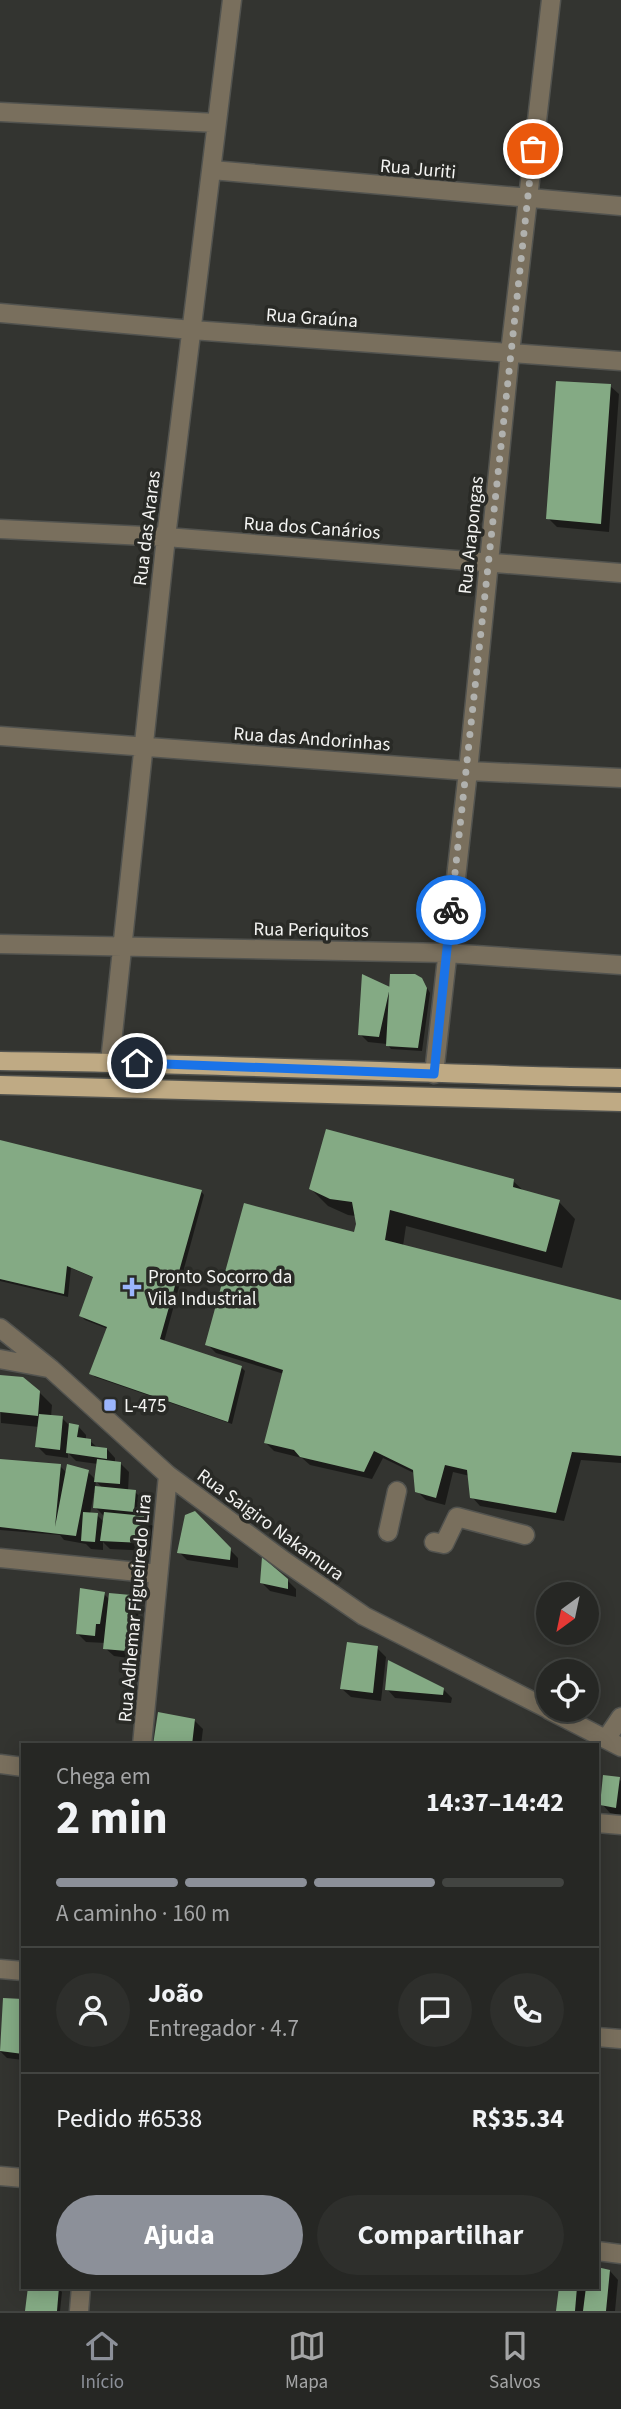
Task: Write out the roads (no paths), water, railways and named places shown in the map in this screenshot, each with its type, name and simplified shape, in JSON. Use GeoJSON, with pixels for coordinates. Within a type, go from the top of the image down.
{"type":"FeatureCollection","features":[{"type":"Feature","properties":{"kind":"main road"},"geometry":{"type":"LineString","coordinates":[[0,1061],[621,1078]]}},
{"type":"Feature","properties":{"kind":"main road"},"geometry":{"type":"LineString","coordinates":[[0,1085],[621,1102]]}},
{"type":"Feature","properties":{"kind":"street","name":"Rua das Araras"},"geometry":{"type":"LineString","coordinates":[[110,1062],[166,537],[232,0]]}},
{"type":"Feature","properties":{"kind":"street","name":"Rua Arapongas"},"geometry":{"type":"LineString","coordinates":[[434,1074],[510,353],[551,0]]}},
{"type":"Feature","properties":{"kind":"street"},"geometry":{"type":"LineString","coordinates":[[0,111],[216,123]]}},
{"type":"Feature","properties":{"kind":"street","name":"Rua Juriti"},"geometry":{"type":"LineString","coordinates":[[212,170],[621,206]]}},
{"type":"Feature","properties":{"kind":"street","name":"Rua Graúna"},"geometry":{"type":"LineString","coordinates":[[0,313],[192,330],[621,361]]}},
{"type":"Feature","properties":{"kind":"street","name":"Rua dos Canários"},"geometry":{"type":"LineString","coordinates":[[0,529],[166,537],[621,573]]}},
{"type":"Feature","properties":{"kind":"street","name":"Rua das Andorinhas"},"geometry":{"type":"LineString","coordinates":[[0,736],[468,771],[621,778]]}},
{"type":"Feature","properties":{"kind":"street","name":"Rua Periquitos"},"geometry":{"type":"LineString","coordinates":[[0,944],[446,953],[621,965]]}},
{"type":"Feature","properties":{"kind":"street","name":"Rua Saigiro Nakamura"},"geometry":{"type":"LineString","coordinates":[[0,1328],[51,1369],[168,1475],[284,1561],[364,1616],[536,1703]]}},
{"type":"Feature","properties":{"kind":"street"},"geometry":{"type":"LineString","coordinates":[[0,1359],[51,1369]]}},
{"type":"Feature","properties":{"kind":"street","name":"Rua Adhemar Figueiredo Lira"},"geometry":{"type":"LineString","coordinates":[[142,1743],[168,1475]]}},
{"type":"Feature","properties":{"kind":"street"},"geometry":{"type":"LineString","coordinates":[[388,1532],[397,1490]]}},
{"type":"Feature","properties":{"kind":"street"},"geometry":{"type":"LineString","coordinates":[[433,1542],[444,1544],[457,1517],[525,1535]]}},
{"type":"Feature","properties":{"kind":"street"},"geometry":{"type":"LineString","coordinates":[[0,1558],[158,1574]]}},
{"type":"Feature","properties":{"kind":"street"},"geometry":{"type":"LineString","coordinates":[[613,1743],[621,1717]]}},
{"type":"Feature","properties":{"kind":"street","name":"Rua Saigiro Nakamura"},"geometry":{"type":"LineString","coordinates":[[573,1722],[613,1743]]}},
{"type":"Feature","properties":{"kind":"street"},"geometry":{"type":"LineString","coordinates":[[0,1765],[21,1767]]}},
{"type":"Feature","properties":{"kind":"street"},"geometry":{"type":"LineString","coordinates":[[599,1823],[621,1825]]}},
{"type":"Feature","properties":{"kind":"street"},"geometry":{"type":"LineString","coordinates":[[0,1969],[21,1971]]}},
{"type":"Feature","properties":{"kind":"street"},"geometry":{"type":"LineString","coordinates":[[599,2037],[621,2039]]}},
{"type":"Feature","properties":{"kind":"street"},"geometry":{"type":"LineString","coordinates":[[0,2176],[21,2178]]}},
{"type":"Feature","properties":{"kind":"street"},"geometry":{"type":"LineString","coordinates":[[599,2251],[621,2254]]}},
{"type":"Feature","properties":{"kind":"street"},"geometry":{"type":"LineString","coordinates":[[79,2311],[81,2289]]}},
{"type":"Feature","properties":{"kind":"place","name":"Pronto Socorro da Vila Industrial"},"geometry":{"type":"Point","coordinates":[132,1287]}},
{"type":"Feature","properties":{"kind":"place","name":"L-475"},"geometry":{"type":"Point","coordinates":[110,1405]}}]}
